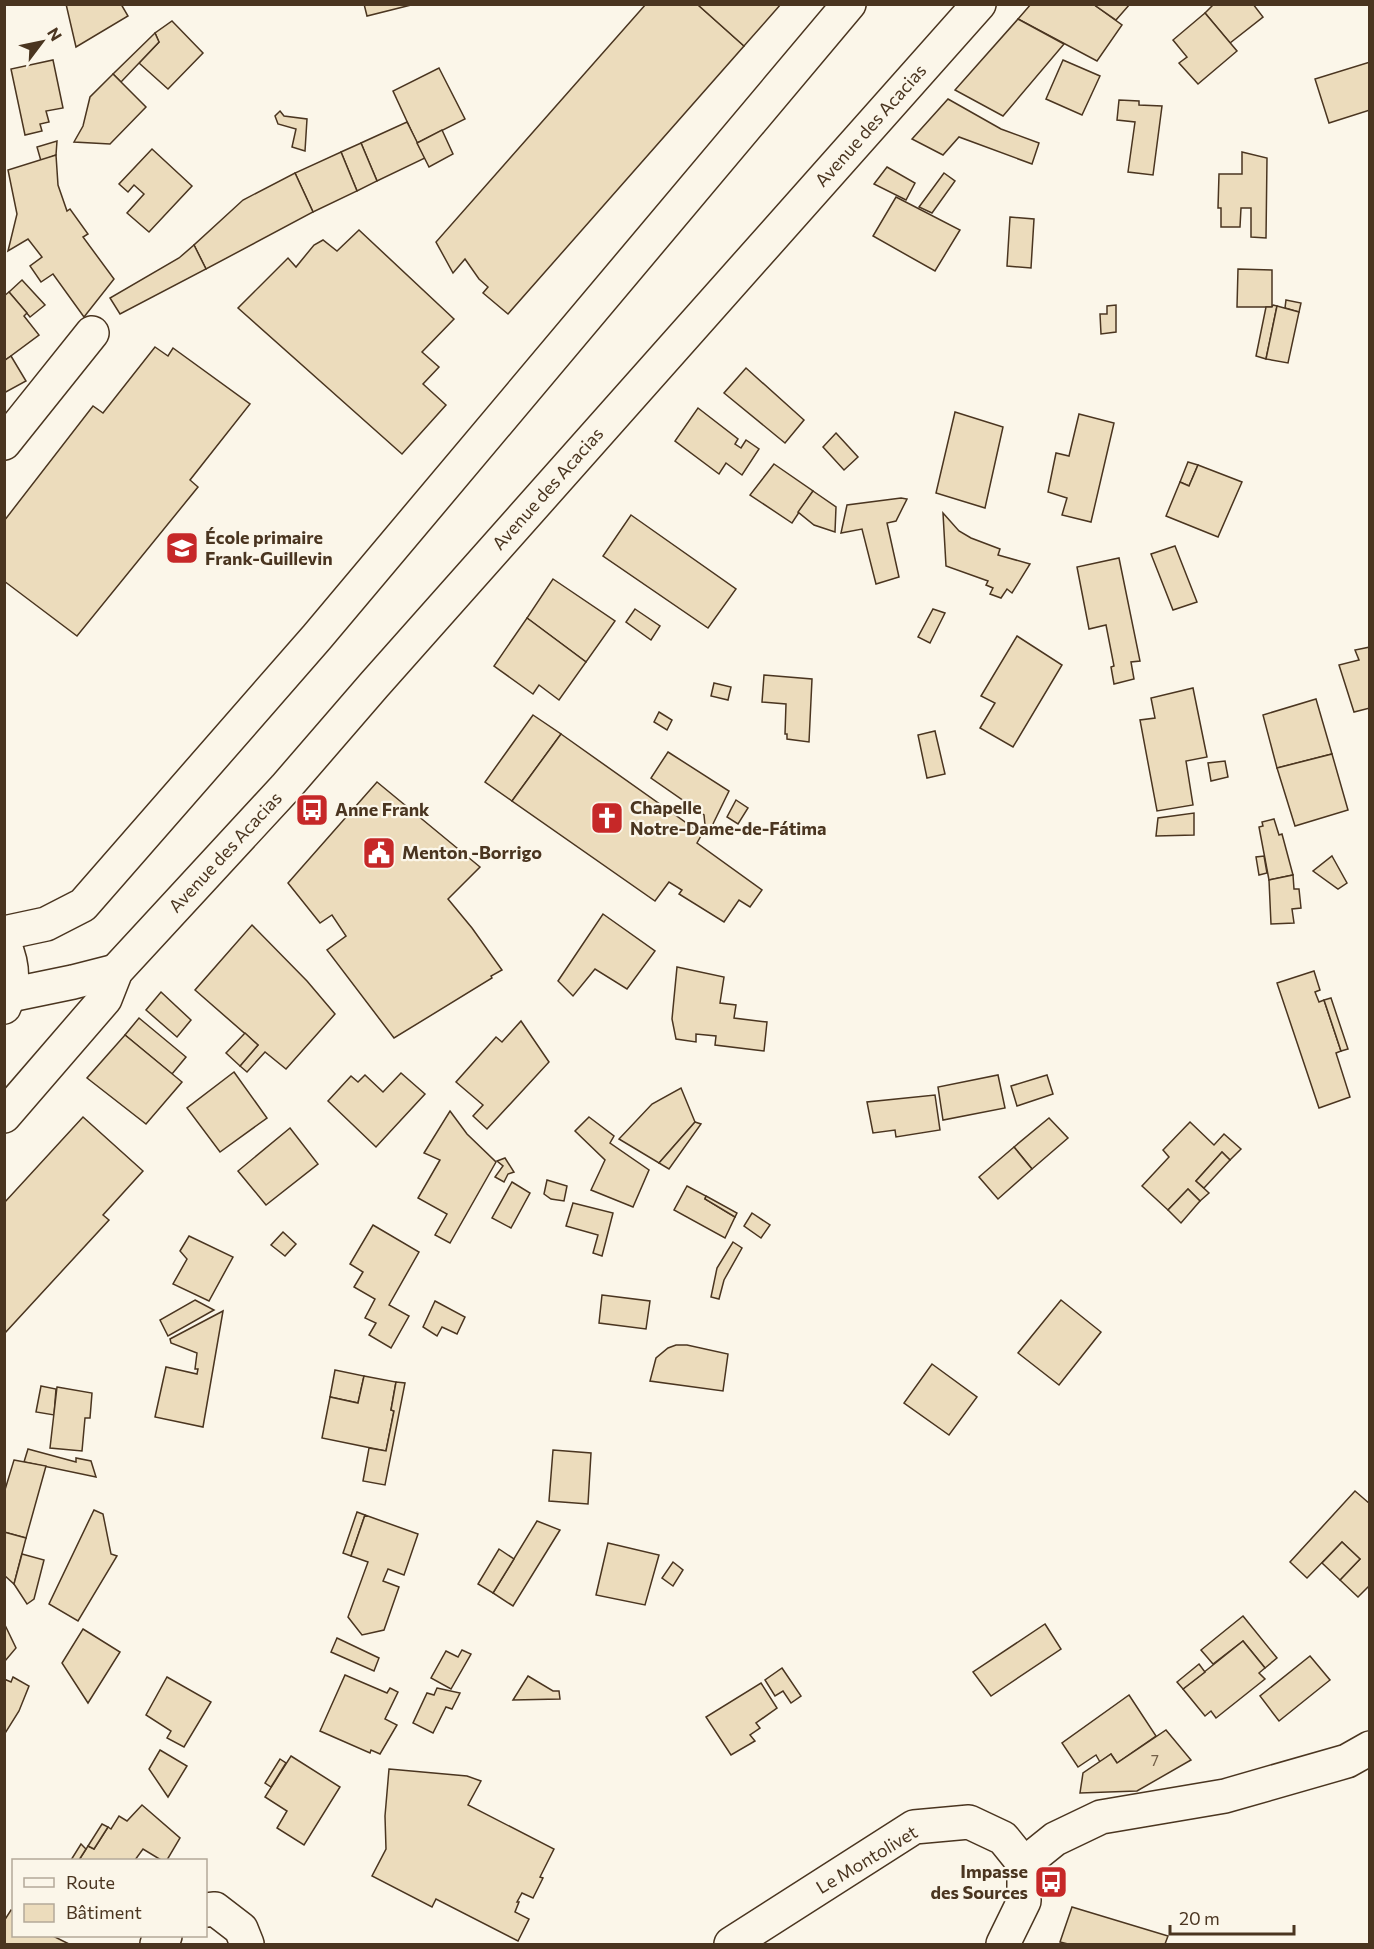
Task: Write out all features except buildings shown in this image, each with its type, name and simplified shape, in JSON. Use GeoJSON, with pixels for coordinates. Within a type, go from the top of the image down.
{"type":"FeatureCollection","features":[{"type":"Feature","properties":{"kind":"street"},"geometry":{"type":"LineString","coordinates":[[4,933],[46,924],[82,905],[309,646],[849,4]]}},
{"type":"Feature","properties":{"kind":"street","name":"Avenue des Acacias"},"geometry":{"type":"LineString","coordinates":[[4,1116],[105,999],[116,971],[285,788],[979,4]]}},
{"type":"Feature","properties":{"kind":"street"},"geometry":{"type":"LineString","coordinates":[[4,443],[92,333]]}},
{"type":"Feature","properties":{"kind":"street"},"geometry":{"type":"LineString","coordinates":[[4,944],[9,954],[13,974],[7,1001],[116,971]]}},
{"type":"Feature","properties":{"kind":"street"},"geometry":{"type":"LineString","coordinates":[[1003,1944],[1024,1901],[1024,1864],[1055,1839],[1101,1817],[1225,1796],[1347,1761],[1370,1748]]}},
{"type":"Feature","properties":{"kind":"street","name":"Le Montolivet"},"geometry":{"type":"LineString","coordinates":[[731,1944],[914,1827],[969,1822],[1003,1838],[1024,1864]]}},
{"type":"Feature","properties":{"kind":"street"},"geometry":{"type":"LineString","coordinates":[[207,1910],[215,1910],[242,1929],[247,1944]]}},
{"type":"Feature","properties":{"kind":"place","name":"École primaire Frank-Guillevin"},"geometry":{"type":"Point","coordinates":[182,548]}},
{"type":"Feature","properties":{"kind":"place","name":"Anne Frank"},"geometry":{"type":"Point","coordinates":[312,810]}},
{"type":"Feature","properties":{"kind":"place","name":"Chapelle Notre-Dame-de-Fátima"},"geometry":{"type":"Point","coordinates":[607,818]}},
{"type":"Feature","properties":{"kind":"place","name":"Menton -Borrigo"},"geometry":{"type":"Point","coordinates":[379,853]}},
{"type":"Feature","properties":{"kind":"place","name":"Impasse des Sources"},"geometry":{"type":"Point","coordinates":[1051,1882]}}]}
